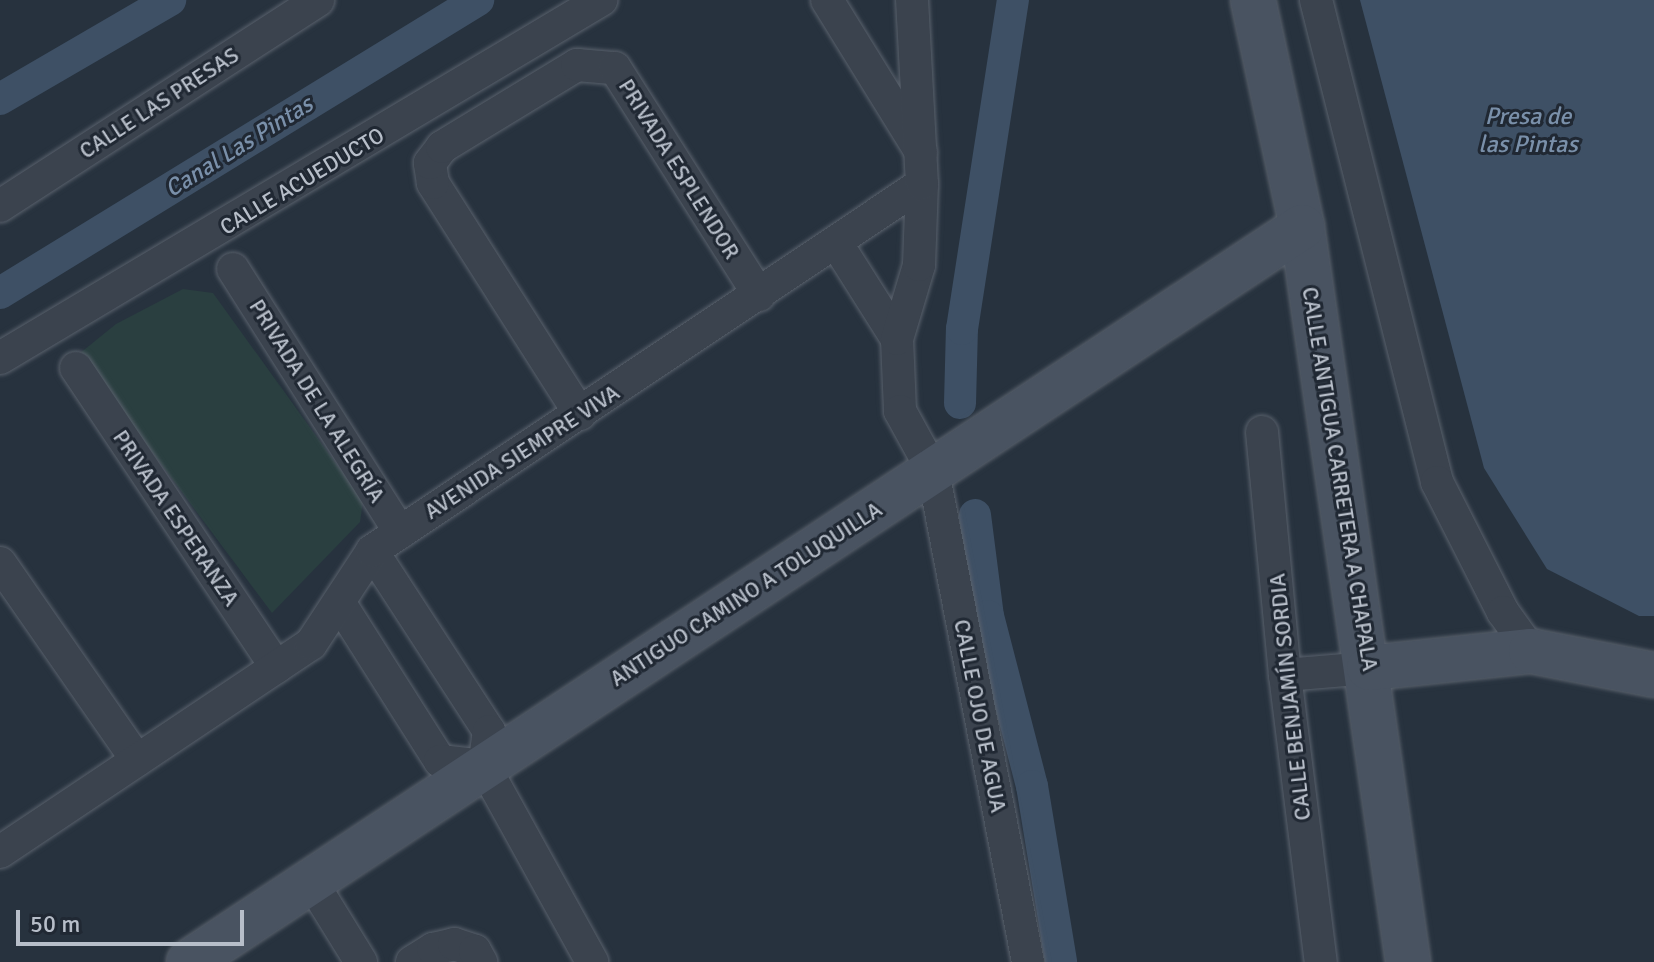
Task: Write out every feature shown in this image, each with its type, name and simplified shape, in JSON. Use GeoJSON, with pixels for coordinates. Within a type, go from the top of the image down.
{"type":"FeatureCollection","features":[{"type":"Feature","properties":{"kind":"street","name":"CALLE LAS PRESAS"},"geometry":{"type":"LineString","coordinates":[[0,206],[318,0]]}},
{"type":"Feature","properties":{"kind":"street","name":"CALLE ACUEDUCTO"},"geometry":{"type":"LineString","coordinates":[[0,358],[601,0]]}},
{"type":"Feature","properties":{"kind":"street"},"geometry":{"type":"LineString","coordinates":[[827,0],[923,170]]}},
{"type":"Feature","properties":{"kind":"street"},"geometry":{"type":"LineString","coordinates":[[897,339],[919,265],[923,170],[912,0]]}},
{"type":"Feature","properties":{"kind":"street","name":"CALLE ANTIGUA CARRETERA A CHAPALA"},"geometry":{"type":"LineString","coordinates":[[1253,0],[1302,227],[1369,668],[1408,962]]}},
{"type":"Feature","properties":{"kind":"street"},"geometry":{"type":"LineString","coordinates":[[1316,0],[1437,482],[1503,612],[1531,651]]}},
{"type":"Feature","properties":{"kind":"street","name":"PRIVADA ESPLENDOR"},"geometry":{"type":"LineString","coordinates":[[580,414],[433,183],[430,163],[442,147],[577,65],[615,68],[759,295]]}},
{"type":"Feature","properties":{"kind":"street","name":"AVENIDA SIEMPRE VIVA"},"geometry":{"type":"LineString","coordinates":[[0,852],[311,644],[372,551],[837,244],[923,170]]}},
{"type":"Feature","properties":{"kind":"street","name":"ANTIGUO CAMINO A TOLUQUILLA"},"geometry":{"type":"LineString","coordinates":[[189,962],[1302,227]]}},
{"type":"Feature","properties":{"kind":"street"},"geometry":{"type":"LineString","coordinates":[[837,244],[897,339]]}},
{"type":"Feature","properties":{"kind":"street","name":"PRIVADA DE LA ALEGRÍA"},"geometry":{"type":"LineString","coordinates":[[233,269],[400,532]]}},
{"type":"Feature","properties":{"kind":"street","name":"CALLE OJO DE AGUA"},"geometry":{"type":"LineString","coordinates":[[897,339],[900,411],[933,471],[1028,962]]}},
{"type":"Feature","properties":{"kind":"street","name":"PRIVADA ESPERANZA"},"geometry":{"type":"LineString","coordinates":[[76,368],[276,667]]}},
{"type":"Feature","properties":{"kind":"street","name":"CALLE BENJAMÍN SORDIA"},"geometry":{"type":"LineString","coordinates":[[1262,432],[1285,675],[1321,962]]}},
{"type":"Feature","properties":{"kind":"street"},"geometry":{"type":"LineString","coordinates":[[372,551],[489,731],[484,766],[592,962]]}},
{"type":"Feature","properties":{"kind":"street"},"geometry":{"type":"LineString","coordinates":[[0,563],[137,760]]}},
{"type":"Feature","properties":{"kind":"street"},"geometry":{"type":"LineString","coordinates":[[339,602],[440,761],[484,766]]}},
{"type":"Feature","properties":{"kind":"street"},"geometry":{"type":"LineString","coordinates":[[1285,675],[1531,651],[1654,675]]}},
{"type":"Feature","properties":{"kind":"street"},"geometry":{"type":"LineString","coordinates":[[311,881],[361,962]]}},
{"type":"Feature","properties":{"kind":"street"},"geometry":{"type":"LineString","coordinates":[[412,962],[433,949],[454,944],[475,951],[481,962]]}},
{"type":"Feature","properties":{"kind":"green space"},"geometry":{"type":"Polygon","coordinates":[[[183,289],[213,293],[363,501],[360,522],[272,613],[79,354],[116,324],[183,289]]]}},
{"type":"Feature","properties":{"kind":"water","name":"Presa de las Pintas"},"geometry":{"type":"Polygon","coordinates":[[[1360,0],[1654,0],[1654,616],[1639,616],[1547,569],[1484,468],[1360,0]]]}},
{"type":"Feature","properties":{"kind":"waterway"},"geometry":{"type":"LineString","coordinates":[[0,99],[170,0]]}},
{"type":"Feature","properties":{"kind":"waterway","name":"Canal Las Pintas"},"geometry":{"type":"LineString","coordinates":[[0,293],[478,0]]}},
{"type":"Feature","properties":{"kind":"waterway"},"geometry":{"type":"LineString","coordinates":[[960,403],[962,329],[1013,0]]}},
{"type":"Feature","properties":{"kind":"waterway"},"geometry":{"type":"LineString","coordinates":[[975,515],[988,616],[1032,786],[1061,962]]}}]}
